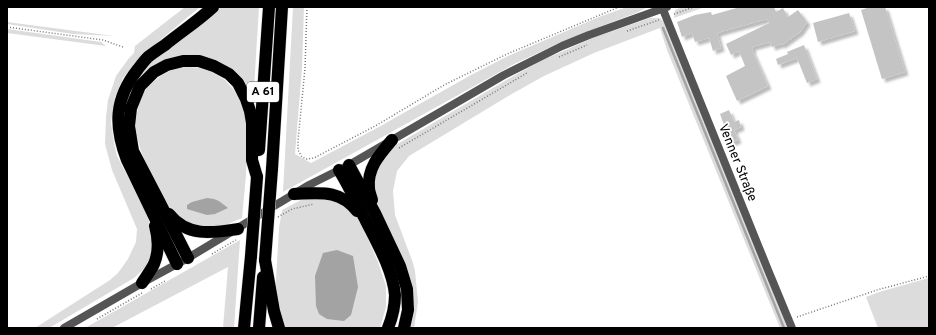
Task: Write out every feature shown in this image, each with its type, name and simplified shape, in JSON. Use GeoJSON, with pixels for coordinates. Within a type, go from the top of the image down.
{"type":"FeatureCollection","features":[{"type":"Feature","properties":{"kind":"highway"},"geometry":{"type":"LineString","coordinates":[[213,7],[204,16],[147,58],[130,79],[122,94],[118,123],[121,144],[127,160],[154,202],[182,227],[198,232],[217,232],[238,228]]}},
{"type":"Feature","properties":{"kind":"highway","name":"A 61"},"geometry":{"type":"LineString","coordinates":[[244,328],[251,256],[269,7]]}},
{"type":"Feature","properties":{"kind":"highway","name":"A 61"},"geometry":{"type":"LineString","coordinates":[[259,328],[272,168],[282,7]]}},
{"type":"Feature","properties":{"kind":"highway"},"geometry":{"type":"LineString","coordinates":[[182,261],[154,202],[133,151],[129,126],[131,108],[140,86],[154,72],[167,65],[183,61],[199,61],[214,66],[229,74],[238,83],[250,111],[252,123],[252,160],[257,177]]}},
{"type":"Feature","properties":{"kind":"highway"},"geometry":{"type":"LineString","coordinates":[[375,213],[369,188],[370,177],[376,159],[392,140]]}},
{"type":"Feature","properties":{"kind":"highway"},"geometry":{"type":"LineString","coordinates":[[344,167],[375,213],[400,266],[407,289],[408,310],[404,328]]}},
{"type":"Feature","properties":{"kind":"highway"},"geometry":{"type":"LineString","coordinates":[[344,167],[345,180],[389,271],[395,296],[392,319],[388,328]]}},
{"type":"Feature","properties":{"kind":"highway"},"geometry":{"type":"LineString","coordinates":[[294,194],[312,193],[337,195],[355,209],[369,228]]}},
{"type":"Feature","properties":{"kind":"highway"},"geometry":{"type":"LineString","coordinates":[[142,283],[154,263],[157,248],[154,202]]}},
{"type":"Feature","properties":{"kind":"highway"},"geometry":{"type":"LineString","coordinates":[[265,260],[274,311],[279,328]]}},
{"type":"Feature","properties":{"kind":"street","name":"Venner Straße"},"geometry":{"type":"LineString","coordinates":[[664,8],[666,17],[792,328]]}},
{"type":"Feature","properties":{"kind":"street"},"geometry":{"type":"LineString","coordinates":[[64,328],[182,261],[294,194],[392,140],[504,75],[556,49],[589,35],[664,8]]}},
{"type":"Feature","properties":{"kind":"path"},"geometry":{"type":"LineString","coordinates":[[307,7],[305,68],[298,150],[302,157],[307,159],[314,158],[370,129],[444,85],[508,54],[619,7]]}},
{"type":"Feature","properties":{"kind":"path"},"geometry":{"type":"LineString","coordinates":[[666,17],[694,7]]}},
{"type":"Feature","properties":{"kind":"path"},"geometry":{"type":"LineString","coordinates":[[7,28],[103,40],[123,47]]}},
{"type":"Feature","properties":{"kind":"path"},"geometry":{"type":"LineString","coordinates":[[789,320],[878,290],[929,276]]}},
{"type":"Feature","properties":{"kind":"shaded area"},"geometry":{"type":"Polygon","coordinates":[[[185,7],[200,7],[148,50],[123,78],[115,97],[111,122],[117,156],[145,210],[153,233],[154,249],[149,264],[134,278],[49,328],[35,328],[110,280],[118,273],[128,259],[136,242],[137,229],[112,170],[105,144],[108,100],[116,76],[134,53],[135,46],[185,7]]]}},
{"type":"Feature","properties":{"kind":"shaded area"},"geometry":{"type":"Polygon","coordinates":[[[216,7],[259,7],[253,105],[246,90],[196,58],[143,78],[127,152],[123,102],[145,65],[216,7]]]}},
{"type":"Feature","properties":{"kind":"shaded area"},"geometry":{"type":"Polygon","coordinates":[[[293,7],[304,7],[302,68],[295,154],[311,163],[508,56],[599,17],[627,7],[648,7],[559,43],[514,64],[283,192],[293,7]]]}},
{"type":"Feature","properties":{"kind":"shaded area"},"geometry":{"type":"Polygon","coordinates":[[[682,7],[705,7],[674,18],[675,10],[682,7]]]}},
{"type":"Feature","properties":{"kind":"shaded area"},"geometry":{"type":"Polygon","coordinates":[[[650,18],[660,18],[666,24],[788,328],[780,328],[667,50],[660,28],[594,53],[544,76],[409,156],[397,171],[393,191],[395,215],[415,271],[418,302],[414,328],[409,328],[412,313],[376,202],[373,183],[377,163],[394,146],[545,59],[593,38],[650,18]]]}},
{"type":"Feature","properties":{"kind":"shaded area"},"geometry":{"type":"Polygon","coordinates":[[[7,22],[114,36],[73,34],[7,24],[7,22]]]}},
{"type":"Feature","properties":{"kind":"shaded area"},"geometry":{"type":"Polygon","coordinates":[[[7,29],[101,42],[106,46],[7,33],[7,29]]]}},
{"type":"Feature","properties":{"kind":"shaded area"},"geometry":{"type":"Polygon","coordinates":[[[186,67],[199,68],[212,72],[225,80],[242,102],[248,127],[242,218],[221,227],[197,229],[172,213],[148,169],[140,148],[136,131],[136,118],[140,99],[148,86],[162,75],[174,69],[186,67]]]}},
{"type":"Feature","properties":{"kind":"shaded area"},"geometry":{"type":"Polygon","coordinates":[[[332,197],[357,216],[378,262],[386,286],[386,307],[380,328],[285,328],[284,326],[275,298],[279,228],[282,210],[303,199],[332,197]]]}},
{"type":"Feature","properties":{"kind":"shaded area"},"geometry":{"type":"Polygon","coordinates":[[[207,198],[214,199],[228,208],[215,214],[207,215],[187,209],[187,205],[192,202],[207,198]]]}},
{"type":"Feature","properties":{"kind":"shaded area"},"geometry":{"type":"Polygon","coordinates":[[[240,240],[234,328],[223,328],[228,267],[112,328],[85,328],[240,240]]]}},
{"type":"Feature","properties":{"kind":"shaded area"},"geometry":{"type":"Polygon","coordinates":[[[337,250],[353,256],[358,287],[351,315],[344,321],[327,319],[319,314],[316,306],[315,276],[323,253],[337,250]]]}},
{"type":"Feature","properties":{"kind":"shaded area"},"geometry":{"type":"Polygon","coordinates":[[[929,278],[929,328],[878,328],[866,297],[929,278]]]}},
{"type":"Feature","properties":{"kind":"building"},"geometry":{"type":"Polygon","coordinates":[[[740,7],[774,7],[776,12],[783,8],[788,17],[798,10],[807,22],[800,32],[782,45],[772,47],[770,42],[752,47],[768,86],[737,101],[726,76],[745,66],[739,51],[731,55],[726,44],[769,23],[767,19],[717,33],[721,48],[713,51],[709,38],[695,42],[692,33],[682,37],[677,22],[695,15],[711,12],[712,15],[740,7]]]}},
{"type":"Feature","properties":{"kind":"building"},"geometry":{"type":"Polygon","coordinates":[[[870,7],[885,7],[905,72],[882,79],[861,10],[870,7]]]}},
{"type":"Feature","properties":{"kind":"building"},"geometry":{"type":"Polygon","coordinates":[[[849,13],[855,31],[818,42],[813,23],[849,13]]]}},
{"type":"Feature","properties":{"kind":"building"},"geometry":{"type":"Polygon","coordinates":[[[804,45],[817,79],[807,83],[797,58],[778,65],[776,59],[788,54],[787,52],[804,45]]]}},
{"type":"Feature","properties":{"kind":"building"},"geometry":{"type":"Polygon","coordinates":[[[729,110],[734,122],[739,120],[741,127],[734,130],[738,140],[730,143],[720,114],[729,110]]]}},
{"type":"Feature","properties":{"kind":"waterway"},"geometry":{"type":"LineString","coordinates":[[663,28],[784,328]]}}]}
